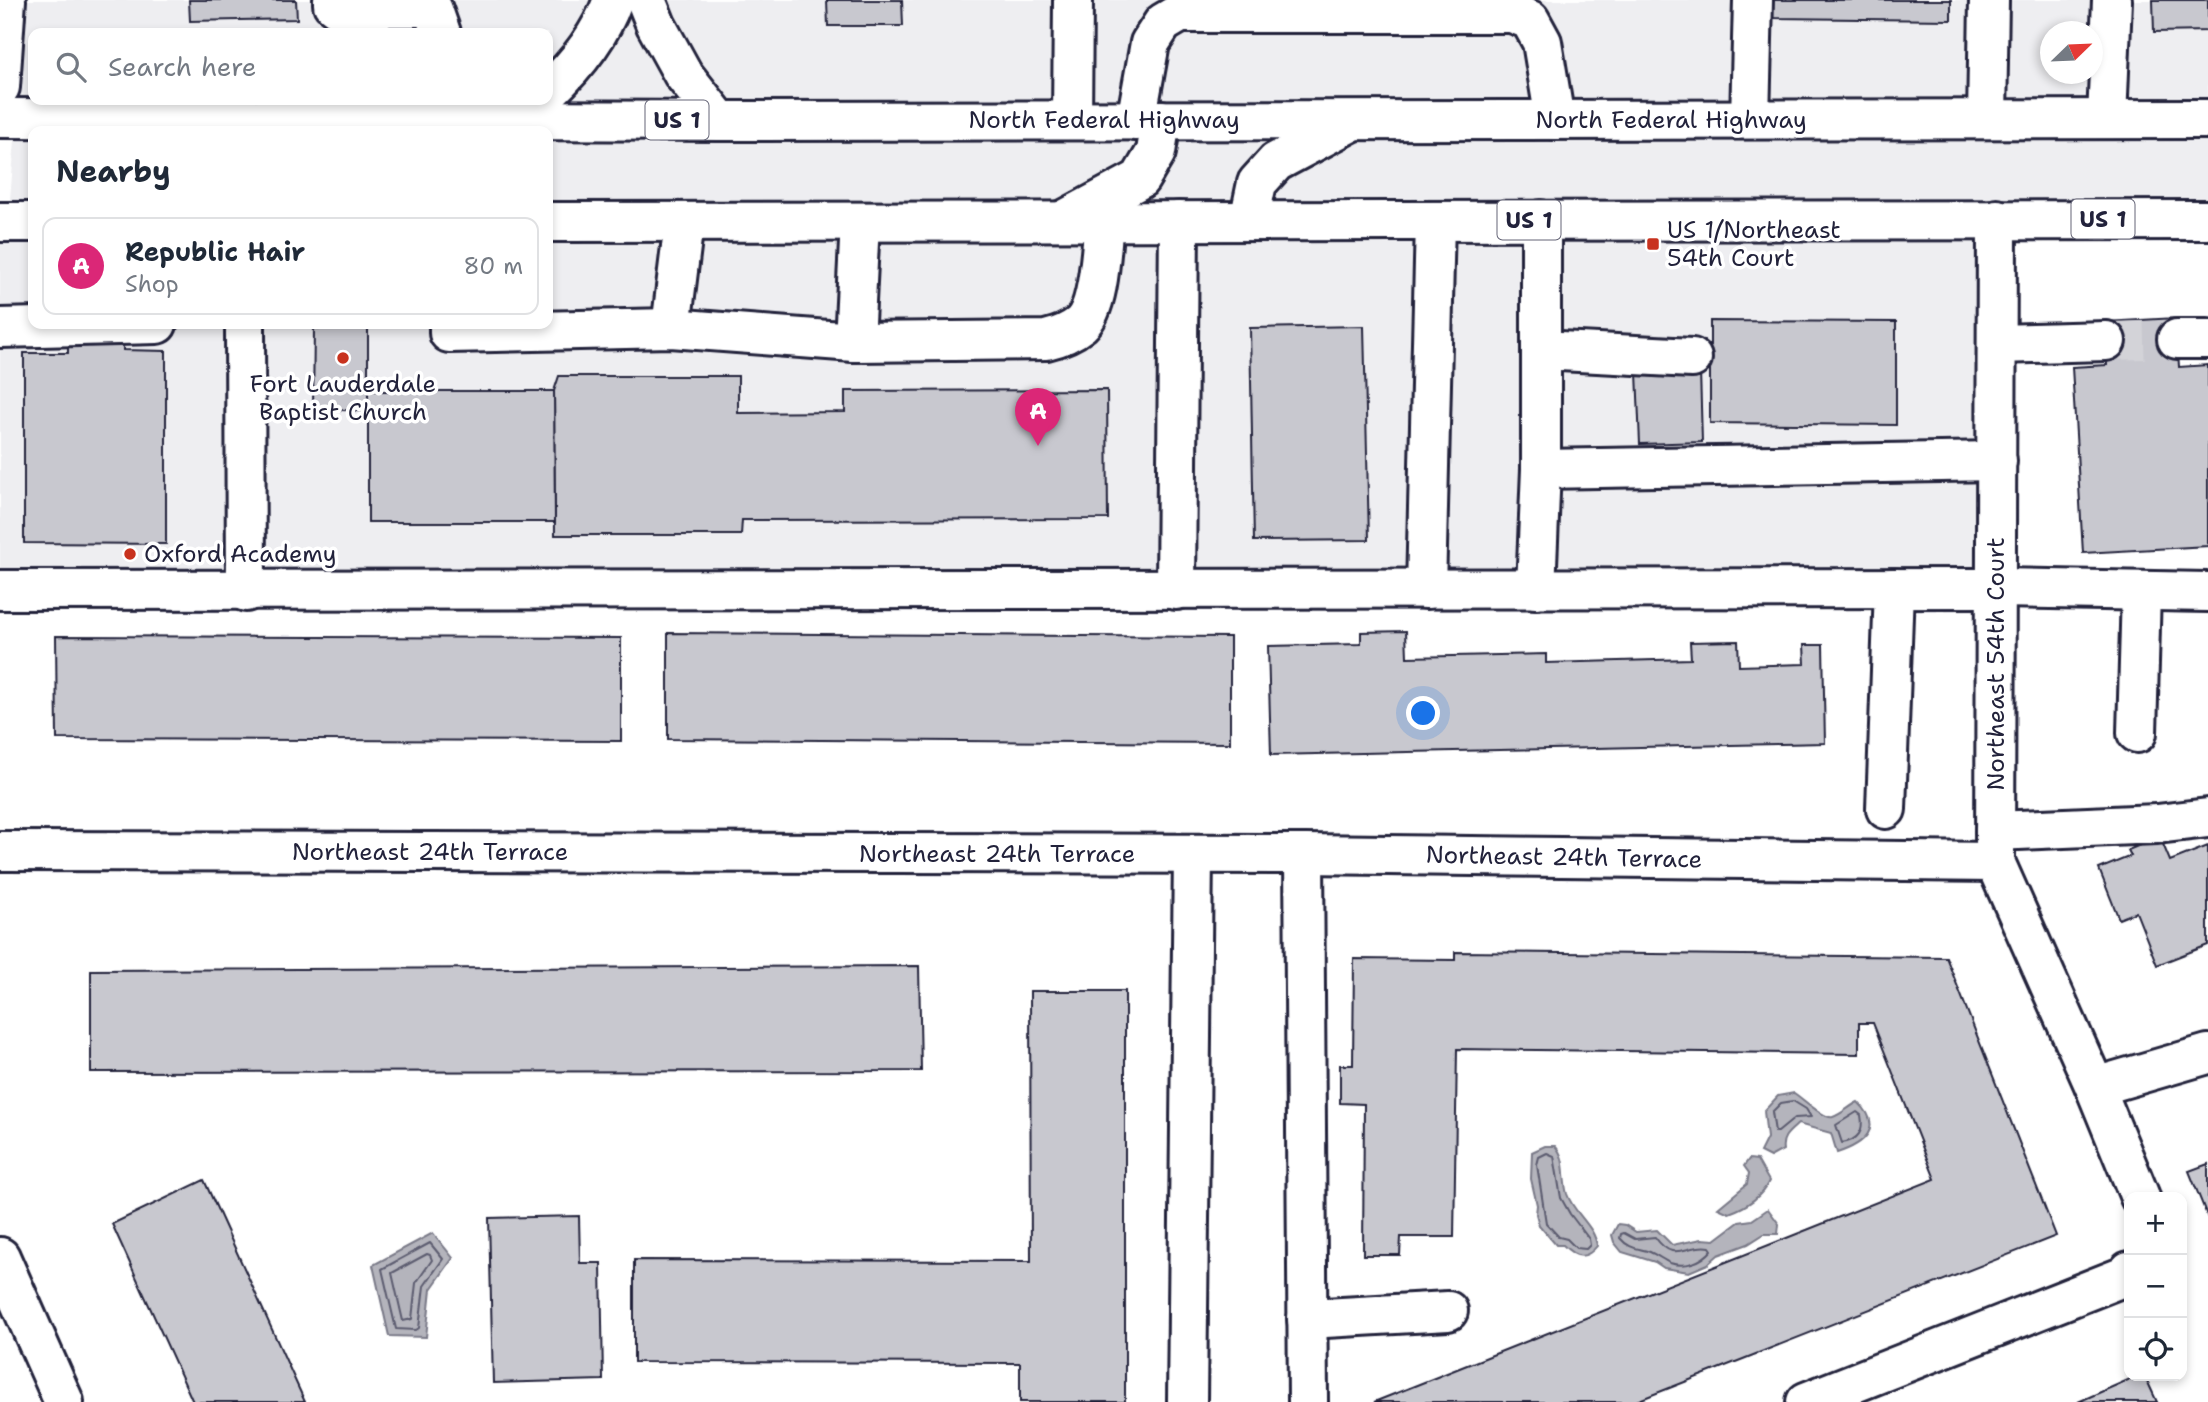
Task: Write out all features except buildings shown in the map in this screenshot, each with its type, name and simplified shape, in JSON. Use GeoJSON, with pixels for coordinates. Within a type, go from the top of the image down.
{"type":"FeatureCollection","features":[{"type":"Feature","properties":{"kind":"main road"},"geometry":{"type":"LineString","coordinates":[[0,87],[6,0]]}},
{"type":"Feature","properties":{"kind":"main road"},"geometry":{"type":"LineString","coordinates":[[333,0],[337,7],[421,7],[433,10],[439,28]]}},
{"type":"Feature","properties":{"kind":"main road"},"geometry":{"type":"LineString","coordinates":[[553,87],[571,70],[606,20],[614,0]]}},
{"type":"Feature","properties":{"kind":"main road"},"geometry":{"type":"LineString","coordinates":[[646,0],[656,25],[683,74],[720,121]]}},
{"type":"Feature","properties":{"kind":"main road"},"geometry":{"type":"LineString","coordinates":[[1072,120],[1073,0]]}},
{"type":"Feature","properties":{"kind":"main road"},"geometry":{"type":"LineString","coordinates":[[1750,120],[1753,0]]}},
{"type":"Feature","properties":{"kind":"main road"},"geometry":{"type":"LineString","coordinates":[[1987,119],[1989,0]]}},
{"type":"Feature","properties":{"kind":"main road"},"geometry":{"type":"LineString","coordinates":[[2107,119],[2112,0]]}},
{"type":"Feature","properties":{"kind":"main road"},"geometry":{"type":"LineString","coordinates":[[1061,221],[1140,178],[1156,152],[1149,120],[1150,43],[1163,23],[1180,13],[1512,13],[1530,20],[1542,42],[1555,120]]}},
{"type":"Feature","properties":{"kind":"main road","name":"North Federal Highway"},"geometry":{"type":"LineString","coordinates":[[0,118],[528,109],[720,121],[2208,119]]}},
{"type":"Feature","properties":{"kind":"main road"},"geometry":{"type":"LineString","coordinates":[[1249,221],[1257,183],[1276,162],[1354,120]]}},
{"type":"Feature","properties":{"kind":"main road","name":"Northeast 54th Court"},"geometry":{"type":"LineString","coordinates":[[1997,219],[1995,846],[2138,1192]]}},
{"type":"Feature","properties":{"kind":"main road"},"geometry":{"type":"LineString","coordinates":[[1536,589],[1541,469],[1541,220]]}},
{"type":"Feature","properties":{"kind":"main road","name":"US 1"},"geometry":{"type":"LineString","coordinates":[[553,222],[2208,220]]}},
{"type":"Feature","properties":{"kind":"main road"},"geometry":{"type":"LineString","coordinates":[[449,329],[449,333],[671,328],[854,342],[1046,340],[1065,335],[1083,322],[1094,297],[1104,221]]}},
{"type":"Feature","properties":{"kind":"main road"},"geometry":{"type":"LineString","coordinates":[[1176,590],[1179,221]]}},
{"type":"Feature","properties":{"kind":"main road"},"geometry":{"type":"LineString","coordinates":[[1426,589],[1435,221]]}},
{"type":"Feature","properties":{"kind":"main road"},"geometry":{"type":"LineString","coordinates":[[0,222],[28,222]]}},
{"type":"Feature","properties":{"kind":"main road"},"geometry":{"type":"LineString","coordinates":[[671,328],[684,222]]}},
{"type":"Feature","properties":{"kind":"main road"},"geometry":{"type":"LineString","coordinates":[[854,342],[860,222]]}},
{"type":"Feature","properties":{"kind":"main road"},"geometry":{"type":"LineString","coordinates":[[0,328],[28,327]]}},
{"type":"Feature","properties":{"kind":"main road"},"geometry":{"type":"LineString","coordinates":[[245,329],[246,592]]}},
{"type":"Feature","properties":{"kind":"main road"},"geometry":{"type":"LineString","coordinates":[[1998,344],[2106,341]]}},
{"type":"Feature","properties":{"kind":"main road"},"geometry":{"type":"LineString","coordinates":[[1541,350],[1692,358]]}},
{"type":"Feature","properties":{"kind":"main road"},"geometry":{"type":"LineString","coordinates":[[1541,469],[1997,461]]}},
{"type":"Feature","properties":{"kind":"main road"},"geometry":{"type":"LineString","coordinates":[[1886,809],[1894,588]]}},
{"type":"Feature","properties":{"kind":"main road"},"geometry":{"type":"LineString","coordinates":[[0,590],[246,592],[1996,588],[2208,592]]}},
{"type":"Feature","properties":{"kind":"main road"},"geometry":{"type":"LineString","coordinates":[[2137,733],[2140,591]]}},
{"type":"Feature","properties":{"kind":"main road","name":"Northeast 24th Terrace"},"geometry":{"type":"LineString","coordinates":[[0,851],[1304,854],[1995,846],[2208,818]]}},
{"type":"Feature","properties":{"kind":"main road"},"geometry":{"type":"LineString","coordinates":[[1187,1402],[1193,854]]}},
{"type":"Feature","properties":{"kind":"main road"},"geometry":{"type":"LineString","coordinates":[[1304,854],[1308,1402]]}},
{"type":"Feature","properties":{"kind":"main road"},"geometry":{"type":"LineString","coordinates":[[2095,1087],[2208,1054]]}},
{"type":"Feature","properties":{"kind":"main road"},"geometry":{"type":"LineString","coordinates":[[0,1257],[64,1402]]}},
{"type":"Feature","properties":{"kind":"main road"},"geometry":{"type":"LineString","coordinates":[[1806,1402],[2124,1276]]}},
{"type":"Feature","properties":{"kind":"main road"},"geometry":{"type":"LineString","coordinates":[[1307,1319],[1448,1311]]}},
{"type":"Feature","properties":{"kind":"shaded area"},"geometry":{"type":"Polygon","coordinates":[[[27,0],[2208,0],[2208,218],[1997,220],[1994,586],[0,590],[0,223],[8,222],[27,0]]]}},
{"type":"Feature","properties":{"kind":"water"},"geometry":{"type":"Polygon","coordinates":[[[1794,1093],[1829,1117],[1836,1116],[1858,1102],[1870,1120],[1868,1134],[1855,1145],[1837,1153],[1831,1133],[1798,1124],[1784,1138],[1783,1150],[1770,1157],[1760,1152],[1767,1138],[1764,1111],[1778,1096],[1794,1093]]]}},
{"type":"Feature","properties":{"kind":"water"},"geometry":{"type":"Polygon","coordinates":[[[1545,1146],[1555,1146],[1559,1151],[1567,1194],[1595,1239],[1597,1246],[1588,1254],[1576,1255],[1563,1245],[1556,1245],[1539,1225],[1531,1179],[1532,1152],[1545,1146]]]}},
{"type":"Feature","properties":{"kind":"water"},"geometry":{"type":"Polygon","coordinates":[[[1749,1159],[1757,1160],[1769,1181],[1766,1187],[1747,1205],[1735,1211],[1729,1213],[1718,1208],[1747,1184],[1749,1173],[1744,1166],[1749,1159]]]}},
{"type":"Feature","properties":{"kind":"water"},"geometry":{"type":"Polygon","coordinates":[[[1768,1209],[1779,1224],[1778,1234],[1764,1234],[1689,1272],[1664,1268],[1655,1262],[1622,1252],[1612,1235],[1618,1224],[1636,1232],[1657,1230],[1672,1245],[1702,1239],[1715,1240],[1739,1222],[1752,1220],[1768,1209]]]}},
{"type":"Feature","properties":{"kind":"water"},"geometry":{"type":"Polygon","coordinates":[[[433,1233],[453,1258],[431,1289],[426,1337],[389,1336],[373,1265],[433,1233]]]}},
{"type":"Feature","properties":{"kind":"tunnel"},"geometry":{"type":"LineString","coordinates":[[2106,341],[2177,339]]}},
{"type":"Feature","properties":{"kind":"place","name":"US 1/Northeast 54th Court"},"geometry":{"type":"Point","coordinates":[1653,244]}},
{"type":"Feature","properties":{"kind":"place","name":"Fort Lauderdale Baptist Church"},"geometry":{"type":"Point","coordinates":[343,358]}},
{"type":"Feature","properties":{"kind":"place","name":"Republic Hair"},"geometry":{"type":"Point","coordinates":[1038,446]}},
{"type":"Feature","properties":{"kind":"place","name":"Oxford Academy"},"geometry":{"type":"Point","coordinates":[130,554]}}]}
